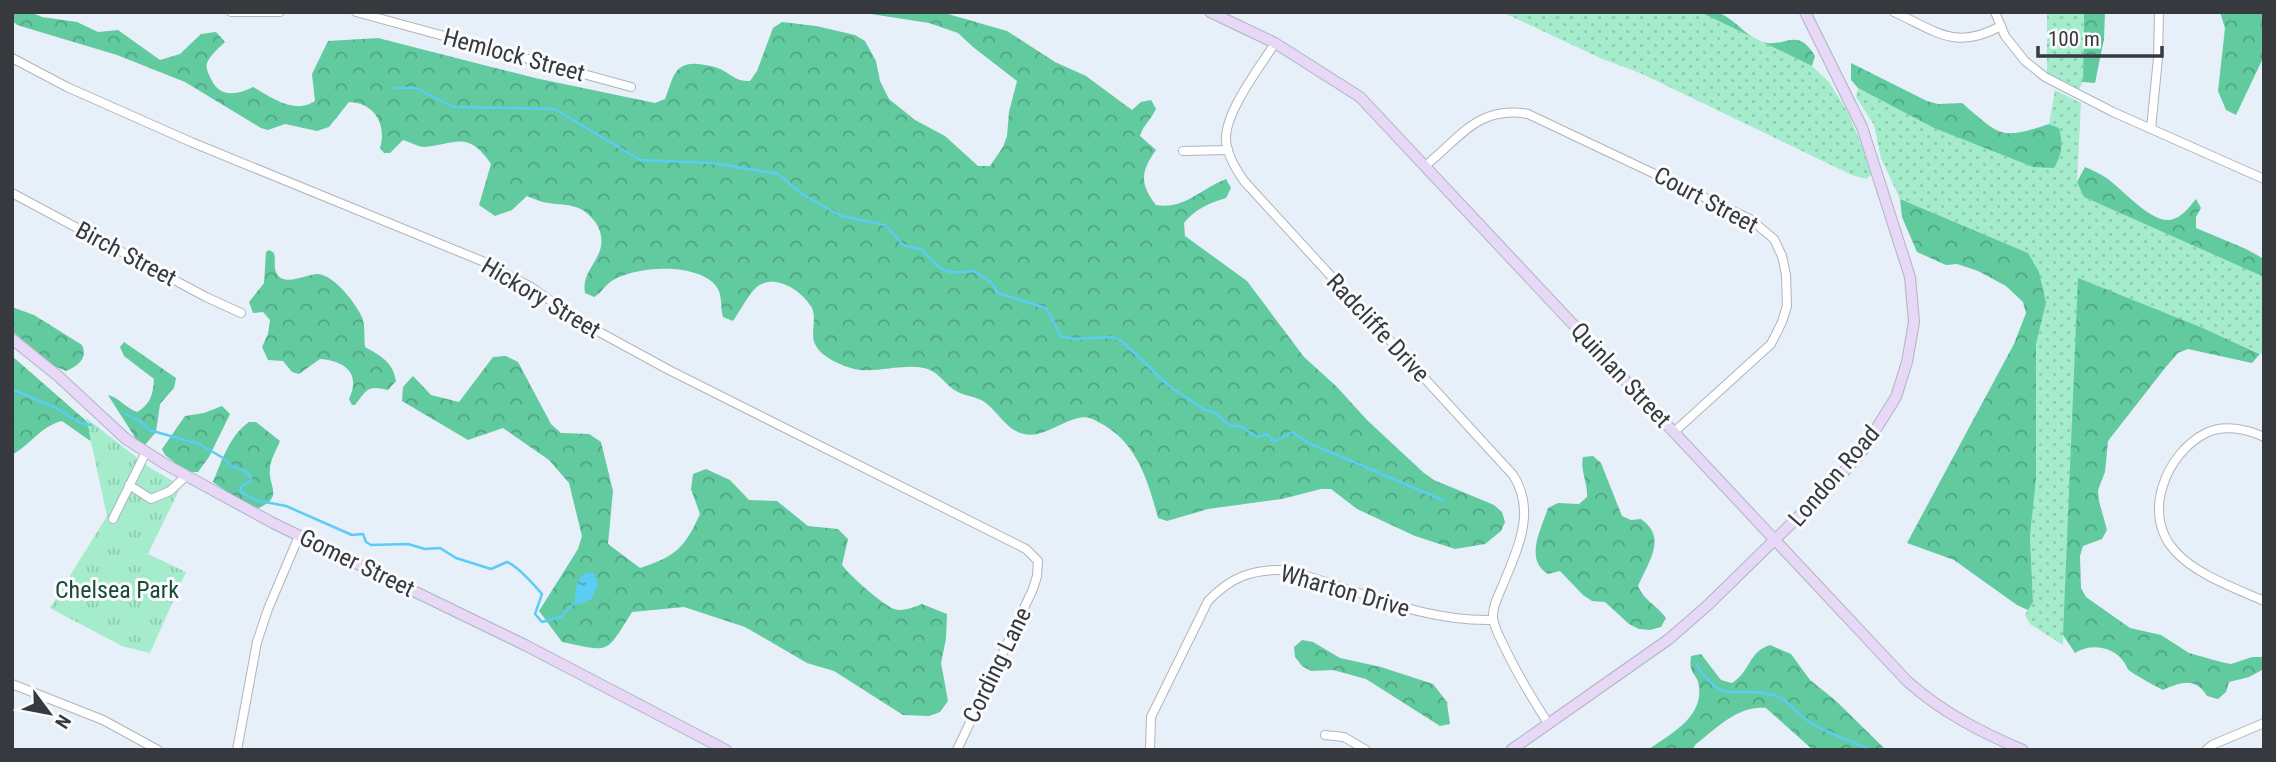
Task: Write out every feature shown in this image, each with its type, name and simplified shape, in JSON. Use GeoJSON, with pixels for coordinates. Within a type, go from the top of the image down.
{"type":"FeatureCollection","features":[{"type":"Feature","properties":{"kind":"street"},"geometry":{"type":"LineString","coordinates":[[231,12],[280,12]]}},
{"type":"Feature","properties":{"kind":"street","name":"Hemlock Street"},"geometry":{"type":"LineString","coordinates":[[356,12],[631,87]]}},
{"type":"Feature","properties":{"kind":"street","name":"Quinlan Street"},"geometry":{"type":"LineString","coordinates":[[1210,12],[1275,43],[1360,97],[1775,541],[1923,695],[1958,720],[2023,750]]}},
{"type":"Feature","properties":{"kind":"street"},"geometry":{"type":"LineString","coordinates":[[1894,12],[1950,38],[1984,35],[2001,26]]}},
{"type":"Feature","properties":{"kind":"street"},"geometry":{"type":"LineString","coordinates":[[1995,12],[2005,36],[2025,61],[2045,77],[2151,129],[2264,179]]}},
{"type":"Feature","properties":{"kind":"street"},"geometry":{"type":"LineString","coordinates":[[2151,129],[2158,58],[2159,12]]}},
{"type":"Feature","properties":{"kind":"street","name":"London Road"},"geometry":{"type":"LineString","coordinates":[[1510,750],[1669,639],[1775,541],[1842,474],[1863,450],[1896,397],[1907,362],[1914,322],[1910,277],[1862,127],[1808,13]]}},
{"type":"Feature","properties":{"kind":"street"},"geometry":{"type":"LineString","coordinates":[[1183,151],[1228,150],[1226,138],[1232,116],[1275,43]]}},
{"type":"Feature","properties":{"kind":"street","name":"Hickory Street"},"geometry":{"type":"LineString","coordinates":[[12,58],[68,87],[191,142],[482,261],[531,287],[588,326],[686,379],[1026,549],[1038,561],[1036,580]]}},
{"type":"Feature","properties":{"kind":"street","name":"Court Street"},"geometry":{"type":"LineString","coordinates":[[1425,166],[1482,117],[1512,111],[1528,114],[1750,219],[1774,239],[1782,256],[1786,275],[1787,306],[1771,344],[1674,432]]}},
{"type":"Feature","properties":{"kind":"street","name":"Radcliffe Drive"},"geometry":{"type":"LineString","coordinates":[[1228,150],[1244,181],[1513,474],[1519,484],[1526,508],[1524,521],[1514,558],[1497,597],[1493,620]]}},
{"type":"Feature","properties":{"kind":"street","name":"Birch Street"},"geometry":{"type":"LineString","coordinates":[[12,193],[206,297],[242,313]]}},
{"type":"Feature","properties":{"kind":"street","name":"Gomer Street"},"geometry":{"type":"LineString","coordinates":[[12,339],[58,376],[126,439],[186,476],[299,536],[525,645],[726,750]]}},
{"type":"Feature","properties":{"kind":"street"},"geometry":{"type":"LineString","coordinates":[[2264,437],[2242,430],[2225,429],[2206,433],[2195,440],[2164,480],[2158,510],[2162,532],[2174,551],[2216,579],[2264,601]]}},
{"type":"Feature","properties":{"kind":"street"},"geometry":{"type":"LineString","coordinates":[[113,519],[146,452]]}},
{"type":"Feature","properties":{"kind":"street"},"geometry":{"type":"LineString","coordinates":[[129,485],[151,499],[170,491],[186,476]]}},
{"type":"Feature","properties":{"kind":"street"},"geometry":{"type":"LineString","coordinates":[[237,750],[257,642],[299,536]]}},
{"type":"Feature","properties":{"kind":"street","name":"Wharton Drive"},"geometry":{"type":"LineString","coordinates":[[1150,750],[1151,717],[1208,601],[1221,587],[1244,574],[1268,569],[1285,570],[1418,612],[1457,620],[1493,620]]}},
{"type":"Feature","properties":{"kind":"street","name":"Cording Lane"},"geometry":{"type":"LineString","coordinates":[[957,750],[1036,580]]}},
{"type":"Feature","properties":{"kind":"street"},"geometry":{"type":"LineString","coordinates":[[1493,620],[1521,682],[1548,723]]}},
{"type":"Feature","properties":{"kind":"street"},"geometry":{"type":"LineString","coordinates":[[12,684],[103,720],[158,750]]}},
{"type":"Feature","properties":{"kind":"street"},"geometry":{"type":"LineString","coordinates":[[2206,750],[2264,723]]}},
{"type":"Feature","properties":{"kind":"street"},"geometry":{"type":"LineString","coordinates":[[1325,735],[1344,737],[1366,750]]}},
{"type":"Feature","properties":{"kind":"green space"},"geometry":{"type":"Polygon","coordinates":[[[12,12],[30,12],[42,17],[77,22],[98,32],[118,30],[160,60],[180,54],[201,34],[216,32],[225,42],[207,63],[206,67],[214,85],[229,93],[253,87],[275,100],[299,106],[315,101],[312,74],[328,41],[378,38],[535,78],[655,103],[665,99],[672,79],[683,66],[709,66],[737,79],[750,81],[757,71],[773,28],[782,22],[816,26],[855,35],[865,41],[876,61],[880,81],[889,99],[915,120],[945,136],[978,166],[990,166],[1003,147],[1017,81],[958,33],[929,23],[858,12],[941,12],[1007,31],[1055,62],[1086,76],[1132,110],[1141,102],[1151,100],[1156,109],[1140,136],[1156,150],[1147,164],[1144,177],[1147,190],[1156,205],[1166,206],[1184,201],[1226,179],[1231,188],[1226,198],[1208,204],[1193,214],[1184,223],[1185,236],[1247,281],[1304,357],[1424,473],[1434,480],[1494,505],[1502,512],[1505,522],[1501,531],[1485,544],[1455,549],[1415,536],[1357,509],[1331,489],[1208,509],[1167,521],[1158,518],[1138,462],[1122,439],[1111,430],[1093,419],[1084,417],[1041,433],[1026,434],[1010,427],[983,401],[957,392],[929,369],[908,367],[860,370],[841,365],[818,349],[813,336],[812,308],[789,286],[773,282],[758,286],[733,321],[723,317],[720,293],[716,286],[707,278],[680,270],[633,272],[609,283],[594,297],[585,293],[586,277],[601,245],[601,234],[596,223],[580,209],[545,203],[527,196],[512,210],[495,216],[479,205],[491,164],[483,153],[468,143],[453,142],[425,147],[403,140],[390,153],[384,153],[380,148],[382,131],[377,117],[366,106],[349,102],[329,127],[317,131],[285,124],[268,130],[261,128],[185,82],[117,55],[17,25],[12,20],[12,12]]]}},
{"type":"Feature","properties":{"kind":"green space"},"geometry":{"type":"Polygon","coordinates":[[[1502,12],[1700,12],[1812,66],[1829,82],[1848,113],[1871,175],[1866,179],[1852,175],[1640,73],[1600,58],[1502,12]]]}},
{"type":"Feature","properties":{"kind":"green space"},"geometry":{"type":"Polygon","coordinates":[[[1700,12],[1723,15],[1761,41],[1803,42],[1815,56],[1812,66],[1700,12]]]}},
{"type":"Feature","properties":{"kind":"green space"},"geometry":{"type":"Polygon","coordinates":[[[2047,12],[2084,12],[2083,82],[2079,89],[2053,78],[2047,72],[2047,12]]]}},
{"type":"Feature","properties":{"kind":"green space"},"geometry":{"type":"Polygon","coordinates":[[[2084,12],[2105,12],[2104,39],[2095,83],[2083,82],[2084,12]]]}},
{"type":"Feature","properties":{"kind":"green space"},"geometry":{"type":"Polygon","coordinates":[[[2220,12],[2264,12],[2264,56],[2236,115],[2226,110],[2218,91],[2225,28],[2220,12]]]}},
{"type":"Feature","properties":{"kind":"green space"},"geometry":{"type":"Polygon","coordinates":[[[1851,63],[1927,101],[1938,104],[1962,103],[2001,132],[2020,132],[2049,124],[2059,128],[2061,148],[2057,163],[2054,168],[2033,167],[1934,128],[1858,88],[1851,80],[1851,63]]]}},
{"type":"Feature","properties":{"kind":"green space"},"geometry":{"type":"Polygon","coordinates":[[[1858,88],[1935,128],[2033,167],[2059,128],[2049,124],[2055,90],[2081,103],[2077,182],[2084,197],[2264,277],[2264,355],[2079,279],[2063,645],[2030,624],[2025,615],[2033,602],[2030,536],[2036,479],[2036,344],[2046,303],[2028,253],[1900,199],[1881,158],[1874,125],[1856,97],[1858,88]]]}},
{"type":"Feature","properties":{"kind":"green space"},"geometry":{"type":"Polygon","coordinates":[[[2085,167],[2105,177],[2153,216],[2162,219],[2178,217],[2196,199],[2201,208],[2196,217],[2196,228],[2264,259],[2264,277],[2084,197],[2077,182],[2085,167]]]}},
{"type":"Feature","properties":{"kind":"green space"},"geometry":{"type":"Polygon","coordinates":[[[1900,199],[2028,253],[2039,272],[2046,303],[2036,344],[2036,479],[2030,536],[2033,602],[2028,610],[1954,560],[1907,543],[2014,344],[2026,313],[2023,302],[2006,286],[1978,271],[1957,264],[1946,265],[1917,252],[1902,217],[1900,199]]]}},
{"type":"Feature","properties":{"kind":"green space"},"geometry":{"type":"Polygon","coordinates":[[[269,250],[274,253],[275,269],[281,278],[290,280],[318,274],[331,279],[345,292],[363,320],[365,347],[381,357],[392,369],[396,381],[388,390],[372,388],[352,405],[349,399],[352,376],[344,366],[320,359],[299,374],[292,372],[283,361],[268,360],[262,347],[270,320],[263,312],[253,313],[249,302],[264,283],[266,252],[269,250]]]}},
{"type":"Feature","properties":{"kind":"green space"},"geometry":{"type":"Polygon","coordinates":[[[2078,278],[2260,354],[2252,363],[2188,349],[2178,353],[2108,441],[2105,472],[2098,490],[2107,530],[2102,539],[2083,546],[2080,556],[2081,588],[2086,597],[2130,628],[2161,635],[2189,653],[2221,662],[2231,664],[2252,657],[2263,657],[2264,669],[2249,677],[2229,682],[2226,692],[2218,699],[2207,696],[2198,686],[2188,683],[2163,690],[2132,673],[2114,652],[2108,649],[2094,647],[2075,653],[2063,635],[2078,278]]]}},
{"type":"Feature","properties":{"kind":"green space"},"geometry":{"type":"Polygon","coordinates":[[[12,307],[34,315],[82,345],[84,354],[81,361],[66,371],[54,366],[12,331],[12,307]]]}},
{"type":"Feature","properties":{"kind":"green space"},"geometry":{"type":"Polygon","coordinates":[[[124,342],[176,378],[174,388],[160,404],[156,432],[145,445],[136,439],[108,395],[137,412],[145,406],[152,394],[154,379],[124,356],[120,347],[124,342]]]}},
{"type":"Feature","properties":{"kind":"green space"},"geometry":{"type":"Polygon","coordinates":[[[12,356],[132,461],[89,440],[62,421],[42,431],[12,455],[12,356]]]}},
{"type":"Feature","properties":{"kind":"green space"},"geometry":{"type":"Polygon","coordinates":[[[506,356],[518,362],[551,424],[561,433],[589,434],[601,442],[613,491],[608,544],[640,568],[678,550],[700,514],[691,489],[693,474],[706,469],[730,480],[749,500],[777,501],[808,526],[838,529],[848,539],[842,565],[875,596],[897,610],[922,604],[947,614],[941,663],[948,701],[940,712],[929,716],[903,715],[834,671],[807,663],[745,627],[684,607],[632,612],[617,636],[605,647],[590,648],[562,642],[539,611],[578,549],[582,536],[569,483],[549,460],[503,428],[468,440],[402,401],[403,387],[413,376],[431,395],[459,402],[493,357],[506,356]]]}},
{"type":"Feature","properties":{"kind":"green space"},"geometry":{"type":"Polygon","coordinates":[[[222,406],[230,414],[209,457],[198,472],[187,472],[165,455],[162,449],[185,416],[222,406]]]}},
{"type":"Feature","properties":{"kind":"green space","name":"Chelsea Park"},"geometry":{"type":"Polygon","coordinates":[[[86,418],[149,467],[181,486],[148,554],[186,572],[150,653],[122,646],[50,608],[107,516],[86,418]]]}},
{"type":"Feature","properties":{"kind":"green space"},"geometry":{"type":"Polygon","coordinates":[[[249,422],[256,422],[280,441],[270,466],[273,495],[267,504],[259,508],[246,505],[213,482],[231,442],[249,422]]]}},
{"type":"Feature","properties":{"kind":"green space"},"geometry":{"type":"Polygon","coordinates":[[[1593,456],[1601,463],[1622,516],[1631,520],[1641,519],[1653,534],[1653,551],[1638,586],[1643,595],[1666,618],[1661,627],[1639,629],[1629,624],[1605,602],[1592,601],[1583,595],[1560,571],[1548,574],[1537,560],[1536,544],[1548,508],[1558,503],[1579,504],[1587,497],[1583,457],[1593,456]]]}},
{"type":"Feature","properties":{"kind":"green space"},"geometry":{"type":"Polygon","coordinates":[[[1302,640],[1313,642],[1340,658],[1381,667],[1433,684],[1449,704],[1447,703],[1450,724],[1440,726],[1366,679],[1333,670],[1311,671],[1302,666],[1295,657],[1294,647],[1302,640]]]}},
{"type":"Feature","properties":{"kind":"green space"},"geometry":{"type":"Polygon","coordinates":[[[1770,645],[1791,654],[1810,680],[1835,700],[1886,750],[1813,750],[1766,708],[1756,708],[1728,719],[1692,750],[1648,750],[1683,724],[1696,708],[1699,687],[1691,667],[1691,656],[1701,654],[1721,680],[1732,683],[1743,673],[1757,652],[1770,645]]]}},
{"type":"Feature","properties":{"kind":"water"},"geometry":{"type":"Polygon","coordinates":[[[589,572],[595,574],[598,585],[591,599],[578,605],[575,602],[577,584],[581,577],[589,572]]]}},
{"type":"Feature","properties":{"kind":"waterway"},"geometry":{"type":"LineString","coordinates":[[394,88],[416,88],[453,107],[555,109],[640,160],[713,163],[778,174],[802,194],[841,216],[885,225],[903,245],[923,250],[939,267],[951,272],[974,271],[992,283],[998,293],[1046,308],[1061,336],[1072,339],[1113,337],[1123,342],[1169,386],[1205,410],[1214,412],[1230,426],[1240,426],[1257,437],[1267,434],[1274,442],[1292,432],[1309,443],[1445,501]]}},
{"type":"Feature","properties":{"kind":"waterway"},"geometry":{"type":"LineString","coordinates":[[12,389],[56,408],[81,423],[91,425]]}},
{"type":"Feature","properties":{"kind":"waterway"},"geometry":{"type":"LineString","coordinates":[[126,414],[140,421],[149,430],[199,444],[225,459],[231,466],[247,472],[251,477],[250,481],[241,487],[240,491],[255,500],[286,506],[352,535],[363,534],[366,542],[371,545],[408,544],[425,549],[440,548],[456,558],[491,569],[507,562],[526,576],[542,594],[535,614],[542,622],[561,617],[575,602]]}},
{"type":"Feature","properties":{"kind":"waterway"},"geometry":{"type":"LineString","coordinates":[[1696,664],[1706,678],[1723,690],[1776,696],[1825,731],[1871,750]]}}]}
